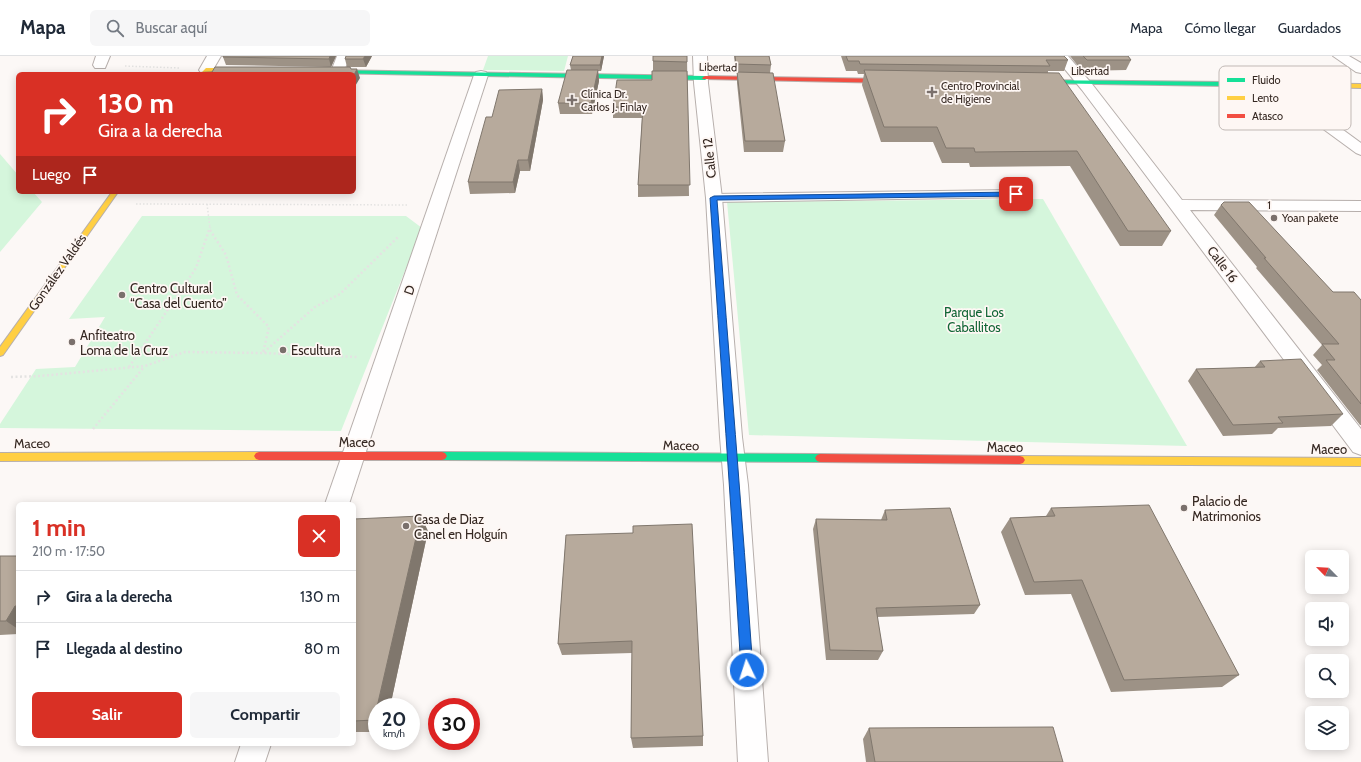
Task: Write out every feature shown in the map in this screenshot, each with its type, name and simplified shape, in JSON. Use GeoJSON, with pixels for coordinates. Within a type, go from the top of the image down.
{"type":"FeatureCollection","features":[{"type":"Feature","properties":{"kind":"street"},"geometry":{"type":"LineString","coordinates":[[205,72],[214,56]]}},
{"type":"Feature","properties":{"kind":"street"},"geometry":{"type":"LineString","coordinates":[[336,72],[344,56]]}},
{"type":"Feature","properties":{"kind":"street","name":"Calle 12"},"geometry":{"type":"LineString","coordinates":[[700,56],[714,198],[753,762]]}},
{"type":"Feature","properties":{"kind":"street","name":"Calle 16"},"geometry":{"type":"LineString","coordinates":[[1061,56],[1084,83],[1361,446]]}},
{"type":"Feature","properties":{"kind":"street"},"geometry":{"type":"LineString","coordinates":[[1340,56],[1361,68]]}},
{"type":"Feature","properties":{"kind":"street"},"geometry":{"type":"LineString","coordinates":[[205,72],[252,71]]}},
{"type":"Feature","properties":{"kind":"street","name":"Libertad"},"geometry":{"type":"LineString","coordinates":[[356,73],[901,81]]}},
{"type":"Feature","properties":{"kind":"street","name":"D"},"geometry":{"type":"LineString","coordinates":[[338,502],[481,75]]}},
{"type":"Feature","properties":{"kind":"street","name":"Libertad"},"geometry":{"type":"LineString","coordinates":[[1028,82],[1219,84]]}},
{"type":"Feature","properties":{"kind":"street","name":"Libertad"},"geometry":{"type":"LineString","coordinates":[[1351,86],[1361,86]]}},
{"type":"Feature","properties":{"kind":"street"},"geometry":{"type":"LineString","coordinates":[[1334,130],[1361,150]]}},
{"type":"Feature","properties":{"kind":"street","name":"González Valdés"},"geometry":{"type":"LineString","coordinates":[[0,353],[114,194]]}},
{"type":"Feature","properties":{"kind":"street","name":"1"},"geometry":{"type":"LineString","coordinates":[[1177,204],[1361,206]]}},
{"type":"Feature","properties":{"kind":"street","name":"Maceo"},"geometry":{"type":"LineString","coordinates":[[0,457],[353,455],[733,459],[1361,462]]}},
{"type":"Feature","properties":{"kind":"street"},"geometry":{"type":"LineString","coordinates":[[250,762],[255,746]]}},
{"type":"Feature","properties":{"kind":"lane"},"geometry":{"type":"LineString","coordinates":[[714,198],[1016,194]]}},
{"type":"Feature","properties":{"kind":"path"},"geometry":{"type":"LineString","coordinates":[[102,60],[205,72]]}},
{"type":"Feature","properties":{"kind":"path"},"geometry":{"type":"LineString","coordinates":[[106,204],[437,205]]}},
{"type":"Feature","properties":{"kind":"path"},"geometry":{"type":"LineString","coordinates":[[207,204],[210,230],[226,255],[237,295],[269,326],[263,353]]}},
{"type":"Feature","properties":{"kind":"path"},"geometry":{"type":"LineString","coordinates":[[263,353],[315,307],[340,294],[400,235],[437,205]]}},
{"type":"Feature","properties":{"kind":"path"},"geometry":{"type":"LineString","coordinates":[[129,367],[196,268],[210,230]]}},
{"type":"Feature","properties":{"kind":"path"},"geometry":{"type":"LineString","coordinates":[[8,378],[145,366],[185,352],[263,353],[386,358]]}},
{"type":"Feature","properties":{"kind":"path"},"geometry":{"type":"LineString","coordinates":[[70,456],[145,366]]}},
{"type":"Feature","properties":{"kind":"green space"},"geometry":{"type":"Polygon","coordinates":[[[488,56],[568,56],[564,71],[483,70],[488,56]]]}},
{"type":"Feature","properties":{"kind":"green space"},"geometry":{"type":"Polygon","coordinates":[[[0,154],[16,173],[16,194],[35,194],[42,202],[0,252],[0,154]]]}},
{"type":"Feature","properties":{"kind":"green space","name":"Parque Los Caballitos"},"geometry":{"type":"Polygon","coordinates":[[[1043,199],[1187,446],[749,435],[727,202],[1043,199]]]}},
{"type":"Feature","properties":{"kind":"green space"},"geometry":{"type":"Polygon","coordinates":[[[142,216],[406,216],[422,228],[341,431],[0,428],[0,424],[36,369],[75,367],[105,317],[69,319],[142,216]]]}},
{"type":"Feature","properties":{"kind":"building"},"geometry":{"type":"Polygon","coordinates":[[[223,56],[330,56],[329,59],[223,56]]]}},
{"type":"Feature","properties":{"kind":"building"},"geometry":{"type":"Polygon","coordinates":[[[346,56],[365,56],[363,59],[345,59],[346,56]]]}},
{"type":"Feature","properties":{"kind":"building"},"geometry":{"type":"Polygon","coordinates":[[[573,56],[602,56],[600,65],[570,65],[573,56]]]}},
{"type":"Feature","properties":{"kind":"building"},"geometry":{"type":"Polygon","coordinates":[[[653,56],[687,56],[687,62],[653,61],[653,56]]]}},
{"type":"Feature","properties":{"kind":"building"},"geometry":{"type":"Polygon","coordinates":[[[735,56],[769,56],[771,65],[736,64],[735,56]]]}},
{"type":"Feature","properties":{"kind":"building"},"geometry":{"type":"Polygon","coordinates":[[[846,56],[1064,56],[1068,60],[1046,60],[1050,66],[860,64],[859,61],[848,61],[846,56]]]}},
{"type":"Feature","properties":{"kind":"building"},"geometry":{"type":"Polygon","coordinates":[[[1083,56],[1128,56],[1131,60],[1087,60],[1083,56]]]}},
{"type":"Feature","properties":{"kind":"building"},"geometry":{"type":"Polygon","coordinates":[[[215,67],[350,67],[351,69],[357,69],[356,72],[212,72],[215,67]]]}},
{"type":"Feature","properties":{"kind":"building"},"geometry":{"type":"Polygon","coordinates":[[[567,70],[598,70],[591,103],[558,103],[567,70]]]}},
{"type":"Feature","properties":{"kind":"building"},"geometry":{"type":"Polygon","coordinates":[[[864,70],[1059,73],[1171,231],[1128,231],[1077,151],[975,152],[974,148],[946,148],[937,127],[884,127],[864,70]]]}},
{"type":"Feature","properties":{"kind":"building"},"geometry":{"type":"Polygon","coordinates":[[[652,71],[687,71],[690,185],[638,185],[643,107],[613,107],[617,80],[652,80],[652,71]]]}},
{"type":"Feature","properties":{"kind":"building"},"geometry":{"type":"Polygon","coordinates":[[[737,72],[773,73],[785,141],[745,141],[737,72]]]}},
{"type":"Feature","properties":{"kind":"building"},"geometry":{"type":"Polygon","coordinates":[[[542,89],[528,160],[518,160],[513,182],[468,182],[486,117],[492,117],[499,90],[542,89]]]}},
{"type":"Feature","properties":{"kind":"building"},"geometry":{"type":"Polygon","coordinates":[[[1224,202],[1249,202],[1333,292],[1354,292],[1361,300],[1361,404],[1326,360],[1335,360],[1322,344],[1339,344],[1264,258],[1266,258],[1221,205],[1224,202]]]}},
{"type":"Feature","properties":{"kind":"building"},"geometry":{"type":"Polygon","coordinates":[[[1301,359],[1343,414],[1278,417],[1283,423],[1233,425],[1196,369],[1265,367],[1260,361],[1301,359]]]}},
{"type":"Feature","properties":{"kind":"building"},"geometry":{"type":"Polygon","coordinates":[[[1149,505],[1239,675],[1124,680],[1082,580],[1034,582],[1010,518],[1055,516],[1051,508],[1149,505]]]}},
{"type":"Feature","properties":{"kind":"building"},"geometry":{"type":"Polygon","coordinates":[[[950,508],[980,605],[876,608],[883,651],[830,650],[816,519],[887,520],[885,510],[950,508]]]}},
{"type":"Feature","properties":{"kind":"building"},"geometry":{"type":"Polygon","coordinates":[[[421,516],[379,698],[368,698],[368,720],[356,721],[356,519],[421,516]]]}},
{"type":"Feature","properties":{"kind":"building"},"geometry":{"type":"Polygon","coordinates":[[[692,524],[703,736],[631,738],[632,641],[558,644],[566,535],[633,533],[633,526],[692,524]]]}},
{"type":"Feature","properties":{"kind":"building"},"geometry":{"type":"Polygon","coordinates":[[[0,556],[16,556],[16,606],[6,621],[0,621],[0,556]]]}},
{"type":"Feature","properties":{"kind":"building"},"geometry":{"type":"Polygon","coordinates":[[[1053,727],[1063,762],[875,762],[869,728],[1053,727]]]}},
{"type":"Feature","properties":{"kind":"traffic: fast"},"geometry":{"type":"LineString","coordinates":[[356,72],[705,78]]}},
{"type":"Feature","properties":{"kind":"traffic: fast"},"geometry":{"type":"LineString","coordinates":[[1036,82],[1219,84]]}},
{"type":"Feature","properties":{"kind":"traffic: fast"},"geometry":{"type":"LineString","coordinates":[[442,456],[820,458]]}},
{"type":"Feature","properties":{"kind":"traffic: slow"},"geometry":{"type":"LineString","coordinates":[[204,72],[206,70],[244,70]]}},
{"type":"Feature","properties":{"kind":"traffic: slow"},"geometry":{"type":"LineString","coordinates":[[1351,86],[1361,86]]}},
{"type":"Feature","properties":{"kind":"traffic: slow"},"geometry":{"type":"LineString","coordinates":[[0,353],[114,194]]}},
{"type":"Feature","properties":{"kind":"traffic: slow"},"geometry":{"type":"LineString","coordinates":[[0,457],[259,456]]}},
{"type":"Feature","properties":{"kind":"traffic: slow"},"geometry":{"type":"LineString","coordinates":[[1020,460],[1361,462]]}},
{"type":"Feature","properties":{"kind":"traffic: jam"},"geometry":{"type":"LineString","coordinates":[[705,78],[892,81]]}},
{"type":"Feature","properties":{"kind":"traffic: jam"},"geometry":{"type":"LineString","coordinates":[[259,456],[442,456]]}},
{"type":"Feature","properties":{"kind":"traffic: jam"},"geometry":{"type":"LineString","coordinates":[[820,458],[1020,460]]}},
{"type":"Feature","properties":{"kind":"place","name":"Centro Provincial de Higiene"},"geometry":{"type":"Point","coordinates":[932,92]}},
{"type":"Feature","properties":{"kind":"place","name":"Clínica Dr. Carlos J. Finlay"},"geometry":{"type":"Point","coordinates":[572,100]}},
{"type":"Feature","properties":{"kind":"place","name":"Yoan pakete"},"geometry":{"type":"Point","coordinates":[1274,218]}},
{"type":"Feature","properties":{"kind":"place","name":"Centro Cultural “Casa del Cuento”"},"geometry":{"type":"Point","coordinates":[122,295]}},
{"type":"Feature","properties":{"kind":"place","name":"Anfiteatro Loma de la Cruz"},"geometry":{"type":"Point","coordinates":[72,342]}},
{"type":"Feature","properties":{"kind":"place","name":"Escultura"},"geometry":{"type":"Point","coordinates":[283,350]}},
{"type":"Feature","properties":{"kind":"place","name":"Palacio de Matrimonios"},"geometry":{"type":"Point","coordinates":[1184,508]}},
{"type":"Feature","properties":{"kind":"place","name":"Casa de Diaz Canel en Holguín"},"geometry":{"type":"Point","coordinates":[406,526]}},
{"type":"Feature","properties":{"kind":"route"},"geometry":{"type":"LineString","coordinates":[[747,670],[736,485],[730,437],[714,198],[1016,194]]}}]}
